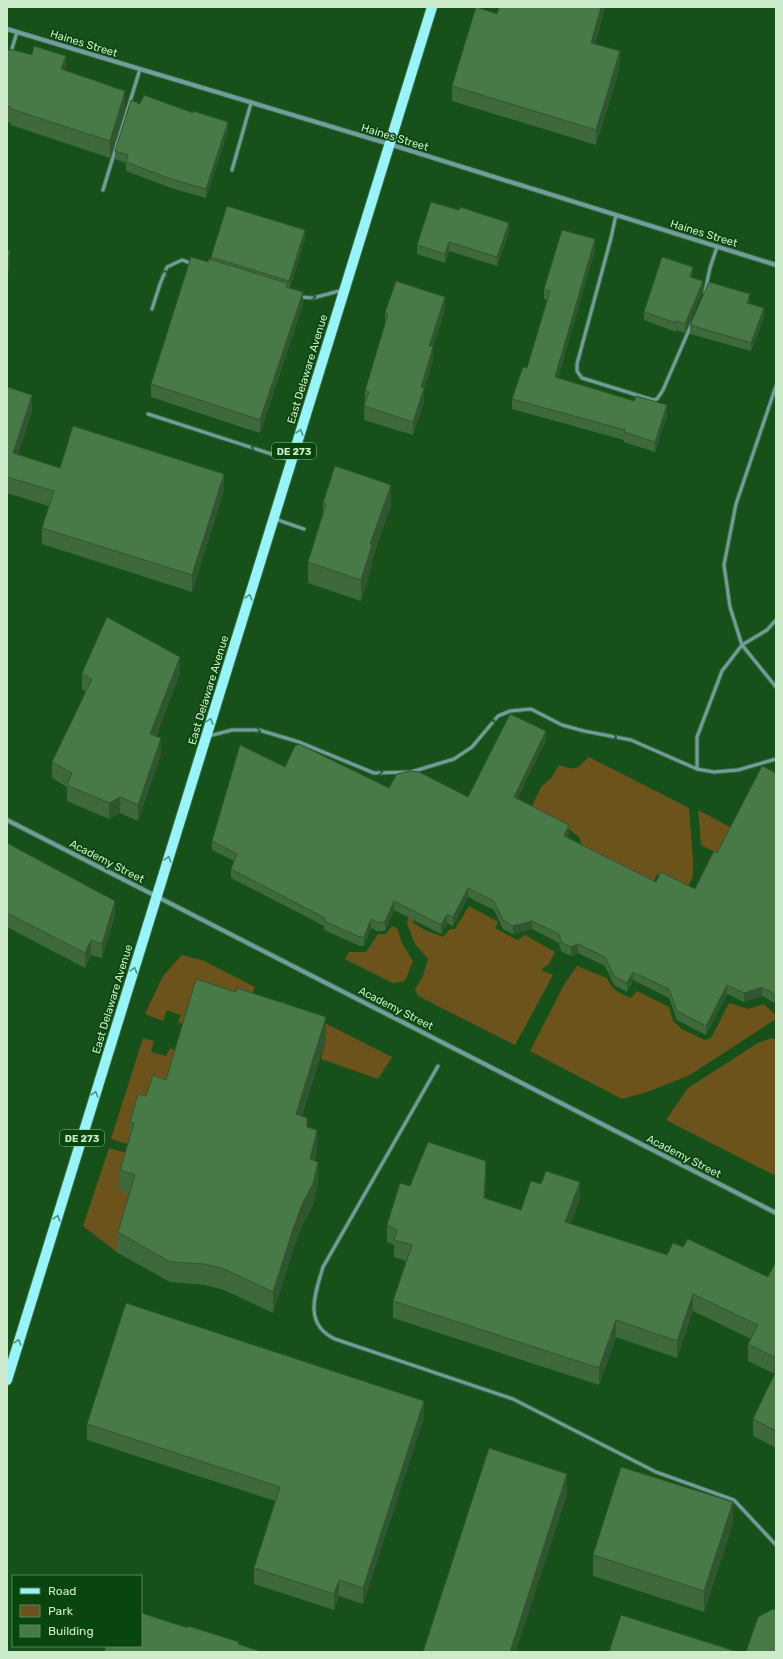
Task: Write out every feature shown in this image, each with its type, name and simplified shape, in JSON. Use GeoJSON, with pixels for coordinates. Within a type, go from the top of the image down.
{"type":"FeatureCollection","features":[{"type":"Feature","properties":{"kind":"main road","name":"East Delaware Avenue"},"geometry":{"type":"LineString","coordinates":[[7,1380],[432,7]]}},
{"type":"Feature","properties":{"kind":"street","name":"Haines Street"},"geometry":{"type":"LineString","coordinates":[[7,29],[389,144],[776,265]]}},
{"type":"Feature","properties":{"kind":"street","name":"Academy Street"},"geometry":{"type":"LineString","coordinates":[[7,820],[776,1213]]}},
{"type":"Feature","properties":{"kind":"lane"},"geometry":{"type":"LineString","coordinates":[[10,55],[17,32]]}},
{"type":"Feature","properties":{"kind":"lane"},"geometry":{"type":"LineString","coordinates":[[103,190],[140,69]]}},
{"type":"Feature","properties":{"kind":"lane"},"geometry":{"type":"LineString","coordinates":[[232,170],[251,103]]}},
{"type":"Feature","properties":{"kind":"lane"},"geometry":{"type":"LineString","coordinates":[[616,215],[576,364],[577,372],[582,378],[657,400],[663,390],[694,320]]}},
{"type":"Feature","properties":{"kind":"lane"},"geometry":{"type":"LineString","coordinates":[[703,298],[716,247]]}},
{"type":"Feature","properties":{"kind":"lane"},"geometry":{"type":"LineString","coordinates":[[152,309],[167,267],[182,260],[197,265]]}},
{"type":"Feature","properties":{"kind":"lane"},"geometry":{"type":"LineString","coordinates":[[295,295],[313,298],[344,289]]}},
{"type":"Feature","properties":{"kind":"lane"},"geometry":{"type":"LineString","coordinates":[[776,386],[736,504],[724,565],[730,607],[742,645],[776,687]]}},
{"type":"Feature","properties":{"kind":"lane"},"geometry":{"type":"LineString","coordinates":[[148,414],[291,461]]}},
{"type":"Feature","properties":{"kind":"lane"},"geometry":{"type":"LineString","coordinates":[[273,519],[304,529]]}},
{"type":"Feature","properties":{"kind":"lane"},"geometry":{"type":"LineString","coordinates":[[697,769],[697,736],[722,671],[742,645],[767,630],[776,620]]}},
{"type":"Feature","properties":{"kind":"lane"},"geometry":{"type":"LineString","coordinates":[[206,736],[232,730],[259,730],[299,742],[374,773],[411,772],[454,759],[472,747],[498,716],[510,711],[531,709],[562,725],[631,740],[697,769],[714,772],[738,770],[776,759]]}},
{"type":"Feature","properties":{"kind":"lane"},"geometry":{"type":"LineString","coordinates":[[438,1066],[323,1267],[313,1303],[317,1324],[326,1334],[336,1339],[513,1399],[656,1472],[734,1500],[776,1545]]}},
{"type":"Feature","properties":{"kind":"green space"},"geometry":{"type":"Polygon","coordinates":[[[589,757],[689,808],[693,876],[686,891],[657,874],[652,884],[583,848],[579,837],[570,830],[550,820],[526,819],[541,787],[551,778],[559,765],[569,768],[576,768],[589,757]]]}},
{"type":"Feature","properties":{"kind":"green space"},"geometry":{"type":"Polygon","coordinates":[[[698,810],[732,828],[719,854],[701,845],[698,810]]]}},
{"type":"Feature","properties":{"kind":"green space"},"geometry":{"type":"Polygon","coordinates":[[[469,906],[498,922],[495,928],[517,940],[525,935],[555,952],[549,964],[541,970],[553,975],[515,1045],[418,996],[415,989],[423,976],[428,959],[415,944],[407,924],[410,909],[416,912],[413,923],[425,930],[443,937],[450,929],[455,929],[469,906]]]}},
{"type":"Feature","properties":{"kind":"green space"},"geometry":{"type":"Polygon","coordinates":[[[392,926],[397,928],[402,943],[413,961],[405,981],[393,983],[345,959],[349,952],[366,952],[378,934],[386,934],[392,926]]]}},
{"type":"Feature","properties":{"kind":"green space"},"geometry":{"type":"Polygon","coordinates":[[[182,955],[204,961],[255,987],[246,1009],[187,1027],[178,1022],[181,1015],[167,1010],[163,1021],[145,1014],[163,976],[182,955]]]}},
{"type":"Feature","properties":{"kind":"green space"},"geometry":{"type":"Polygon","coordinates":[[[577,966],[607,978],[619,993],[631,998],[637,991],[669,1007],[673,1021],[682,1029],[705,1040],[711,1038],[729,1003],[748,1009],[764,1004],[776,1015],[776,1019],[690,1075],[647,1092],[622,1099],[530,1051],[565,983],[577,966]]]}},
{"type":"Feature","properties":{"kind":"green space"},"geometry":{"type":"Polygon","coordinates":[[[281,1001],[392,1057],[378,1079],[321,1059],[326,1038],[273,1021],[281,1001]]]}},
{"type":"Feature","properties":{"kind":"green space"},"geometry":{"type":"Polygon","coordinates":[[[143,1038],[154,1041],[151,1052],[166,1056],[170,1048],[178,1051],[170,1087],[134,1146],[111,1139],[143,1038]]]}},
{"type":"Feature","properties":{"kind":"green space"},"geometry":{"type":"Polygon","coordinates":[[[772,1038],[776,1040],[776,1176],[666,1120],[688,1088],[758,1043],[772,1038]]]}},
{"type":"Feature","properties":{"kind":"green space"},"geometry":{"type":"Polygon","coordinates":[[[109,1148],[131,1154],[135,1196],[118,1253],[83,1226],[109,1148]]]}},
{"type":"Feature","properties":{"kind":"building"},"geometry":{"type":"Polygon","coordinates":[[[476,7],[497,14],[499,7],[601,7],[591,43],[620,51],[596,130],[452,86],[476,7]]]}},
{"type":"Feature","properties":{"kind":"building"},"geometry":{"type":"Polygon","coordinates":[[[34,46],[66,56],[61,69],[125,91],[110,141],[11,109],[11,107],[7,106],[7,52],[10,49],[32,55],[34,46]]]}},
{"type":"Feature","properties":{"kind":"building"},"geometry":{"type":"Polygon","coordinates":[[[144,95],[193,113],[193,111],[228,122],[206,189],[171,179],[126,162],[128,155],[115,151],[131,100],[140,104],[144,95]]]}},
{"type":"Feature","properties":{"kind":"building"},"geometry":{"type":"Polygon","coordinates":[[[431,202],[459,210],[460,207],[509,223],[497,257],[449,242],[445,254],[417,245],[431,202]]]}},
{"type":"Feature","properties":{"kind":"building"},"geometry":{"type":"Polygon","coordinates":[[[227,206],[305,230],[289,281],[211,257],[227,206]]]}},
{"type":"Feature","properties":{"kind":"building"},"geometry":{"type":"Polygon","coordinates":[[[562,230],[595,239],[555,377],[634,401],[636,396],[667,405],[655,442],[624,432],[625,430],[512,399],[523,367],[527,368],[550,291],[544,289],[562,230]]]}},
{"type":"Feature","properties":{"kind":"building"},"geometry":{"type":"Polygon","coordinates":[[[7,250],[10,251],[7,262],[7,250]]]}},
{"type":"Feature","properties":{"kind":"building"},"geometry":{"type":"Polygon","coordinates":[[[191,257],[208,262],[209,259],[287,283],[286,287],[303,292],[260,420],[151,384],[191,257]]]}},
{"type":"Feature","properties":{"kind":"building"},"geometry":{"type":"Polygon","coordinates":[[[662,257],[693,267],[690,277],[703,281],[685,324],[676,321],[676,323],[644,312],[662,257]]]}},
{"type":"Feature","properties":{"kind":"building"},"geometry":{"type":"Polygon","coordinates":[[[396,281],[445,297],[429,346],[433,347],[421,387],[424,388],[413,422],[364,406],[369,392],[365,391],[388,314],[385,313],[396,281]]]}},
{"type":"Feature","properties":{"kind":"building"},"geometry":{"type":"Polygon","coordinates":[[[709,282],[750,294],[747,303],[764,308],[751,343],[690,325],[709,282]]]}},
{"type":"Feature","properties":{"kind":"building"},"geometry":{"type":"Polygon","coordinates":[[[7,387],[32,395],[13,453],[60,468],[73,426],[224,474],[192,575],[42,528],[54,491],[7,477],[7,387]]]}},
{"type":"Feature","properties":{"kind":"building"},"geometry":{"type":"Polygon","coordinates":[[[335,466],[391,485],[370,544],[372,545],[361,580],[308,562],[326,504],[323,503],[335,466]]]}},
{"type":"Feature","properties":{"kind":"building"},"geometry":{"type":"Polygon","coordinates":[[[107,617],[180,657],[150,734],[161,738],[138,805],[120,797],[109,803],[67,785],[72,773],[52,762],[92,679],[82,673],[107,617]]]}},
{"type":"Feature","properties":{"kind":"building"},"geometry":{"type":"Polygon","coordinates":[[[510,714],[546,731],[514,797],[569,825],[564,836],[656,882],[661,872],[695,889],[714,851],[717,853],[762,766],[776,773],[776,995],[762,987],[744,993],[727,985],[706,1026],[677,1011],[669,989],[633,972],[627,983],[614,976],[605,957],[578,944],[571,947],[561,942],[559,934],[532,921],[513,926],[503,920],[494,901],[468,888],[453,917],[447,914],[441,925],[394,901],[385,922],[377,922],[371,919],[364,937],[360,937],[324,921],[325,918],[231,869],[237,854],[212,841],[240,745],[285,767],[295,746],[299,744],[389,788],[397,774],[410,771],[419,772],[468,797],[510,714]]]}},
{"type":"Feature","properties":{"kind":"building"},"geometry":{"type":"Polygon","coordinates":[[[7,843],[115,901],[102,944],[91,940],[85,953],[7,913],[7,843]]]}},
{"type":"Feature","properties":{"kind":"building"},"geometry":{"type":"Polygon","coordinates":[[[196,979],[236,992],[237,988],[326,1017],[296,1114],[307,1118],[307,1127],[317,1130],[310,1159],[318,1162],[313,1184],[303,1202],[293,1229],[273,1292],[224,1269],[205,1264],[170,1262],[118,1232],[135,1175],[120,1170],[134,1123],[130,1122],[138,1094],[146,1096],[153,1075],[166,1080],[196,979]]]}},
{"type":"Feature","properties":{"kind":"building"},"geometry":{"type":"Polygon","coordinates":[[[428,1142],[486,1161],[484,1198],[521,1210],[531,1181],[541,1184],[546,1171],[580,1182],[565,1222],[667,1255],[673,1243],[683,1247],[688,1239],[768,1277],[776,1261],[776,1358],[748,1344],[758,1325],[693,1294],[677,1341],[616,1320],[599,1368],[393,1301],[412,1245],[394,1240],[397,1230],[387,1225],[400,1183],[410,1186],[428,1142]]]}},
{"type":"Feature","properties":{"kind":"building"},"geometry":{"type":"Polygon","coordinates":[[[126,1303],[424,1401],[363,1588],[339,1580],[334,1594],[254,1568],[280,1487],[87,1424],[126,1303]]]}},
{"type":"Feature","properties":{"kind":"building"},"geometry":{"type":"Polygon","coordinates":[[[776,1371],[776,1431],[753,1419],[776,1371]]]}},
{"type":"Feature","properties":{"kind":"building"},"geometry":{"type":"Polygon","coordinates":[[[489,1448],[567,1474],[510,1652],[423,1652],[489,1448]]]}},
{"type":"Feature","properties":{"kind":"building"},"geometry":{"type":"Polygon","coordinates":[[[621,1467],[733,1502],[704,1591],[593,1555],[621,1467]]]}},
{"type":"Feature","properties":{"kind":"building"},"geometry":{"type":"Polygon","coordinates":[[[773,1609],[776,1610],[776,1652],[746,1652],[758,1617],[773,1609]]]}},
{"type":"Feature","properties":{"kind":"building"},"geometry":{"type":"Polygon","coordinates":[[[142,1613],[239,1642],[238,1644],[262,1652],[104,1652],[106,1647],[142,1647],[142,1613]]]}},
{"type":"Feature","properties":{"kind":"building"},"geometry":{"type":"Polygon","coordinates":[[[621,1615],[738,1652],[609,1652],[621,1615]]]}}]}
